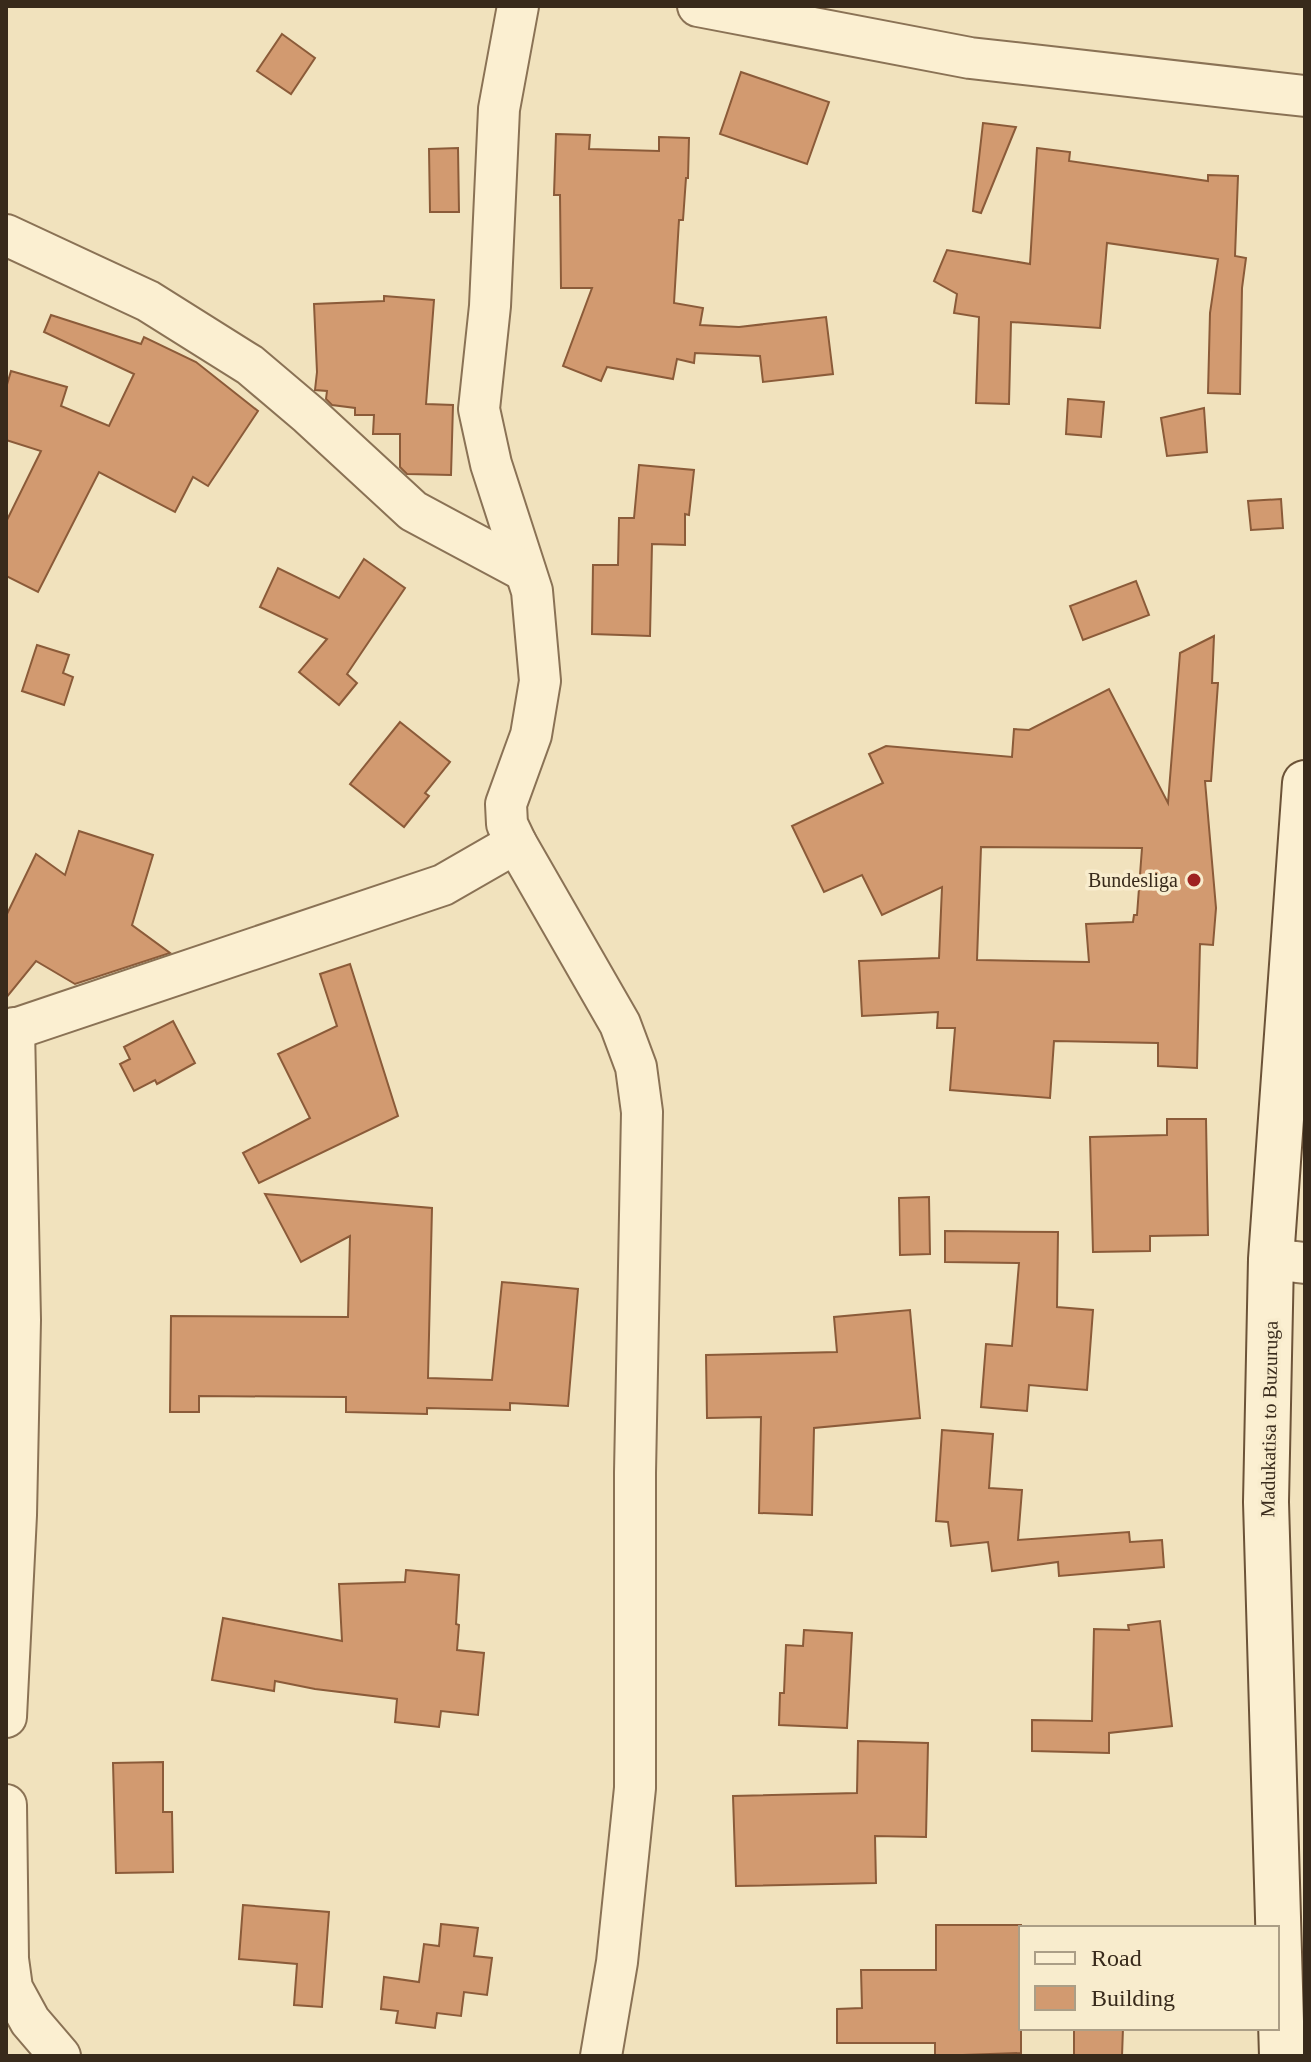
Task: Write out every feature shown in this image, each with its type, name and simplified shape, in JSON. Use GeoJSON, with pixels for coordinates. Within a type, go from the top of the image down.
{"type":"FeatureCollection","features":[{"type":"Feature","properties":{"kind":"main road","name":"Madukatisa to Buzuruga"},"geometry":{"type":"LineString","coordinates":[[1282,2056],[1291,1815],[1266,1502],[1288,1261],[1305,783]]}},
{"type":"Feature","properties":{"kind":"street"},"geometry":{"type":"LineString","coordinates":[[518,6],[499,109],[490,306],[479,409],[491,464],[532,591],[540,681],[531,735],[506,804],[507,824],[620,1024],[636,1067],[642,1112],[635,1473],[635,1788],[617,1962],[601,2056]]}},
{"type":"Feature","properties":{"kind":"street"},"geometry":{"type":"LineString","coordinates":[[698,6],[970,58],[1305,96]]}},
{"type":"Feature","properties":{"kind":"street"},"geometry":{"type":"LineString","coordinates":[[6,235],[148,301],[250,365],[413,511],[525,571]]}},
{"type":"Feature","properties":{"kind":"street"},"geometry":{"type":"LineString","coordinates":[[6,1717],[16,1515],[20,1320],[10,1030],[443,885],[516,843]]}},
{"type":"Feature","properties":{"kind":"street"},"geometry":{"type":"LineString","coordinates":[[6,1805],[9,1999],[60,2056]]}},
{"type":"Feature","properties":{"kind":"building"},"geometry":{"type":"Polygon","coordinates":[[[282,34],[315,58],[291,94],[257,71],[282,34]]]}},
{"type":"Feature","properties":{"kind":"building"},"geometry":{"type":"Polygon","coordinates":[[[741,72],[829,102],[807,164],[720,134],[741,72]]]}},
{"type":"Feature","properties":{"kind":"building"},"geometry":{"type":"Polygon","coordinates":[[[983,123],[1016,127],[981,213],[973,211],[983,123]]]}},
{"type":"Feature","properties":{"kind":"building"},"geometry":{"type":"Polygon","coordinates":[[[556,134],[590,135],[589,149],[659,151],[659,137],[689,138],[688,178],[683,220],[679,220],[674,303],[703,308],[700,325],[739,327],[826,317],[833,374],[763,382],[760,356],[695,353],[694,363],[677,359],[673,379],[607,367],[601,381],[563,366],[592,288],[561,288],[560,195],[554,195],[556,134]]]}},
{"type":"Feature","properties":{"kind":"building"},"geometry":{"type":"Polygon","coordinates":[[[458,148],[459,212],[430,212],[429,149],[458,148]]]}},
{"type":"Feature","properties":{"kind":"building"},"geometry":{"type":"Polygon","coordinates":[[[1037,148],[1070,152],[1069,161],[1208,181],[1208,175],[1238,176],[1235,256],[1246,258],[1242,288],[1240,394],[1208,393],[1210,313],[1218,259],[1107,243],[1100,328],[1011,322],[1009,404],[976,403],[979,317],[954,313],[957,294],[934,281],[947,250],[1030,264],[1037,148]]]}},
{"type":"Feature","properties":{"kind":"building"},"geometry":{"type":"Polygon","coordinates":[[[384,296],[434,300],[426,404],[453,405],[451,475],[407,474],[400,467],[400,434],[373,434],[374,415],[355,415],[355,408],[332,405],[326,399],[327,391],[315,390],[314,304],[384,301],[384,296]]]}},
{"type":"Feature","properties":{"kind":"building"},"geometry":{"type":"Polygon","coordinates":[[[51,315],[141,344],[144,337],[196,362],[258,411],[208,486],[193,477],[175,512],[99,472],[38,592],[6,576],[6,522],[41,451],[6,440],[6,388],[11,371],[67,387],[61,406],[109,426],[134,374],[44,332],[51,315]]]}},
{"type":"Feature","properties":{"kind":"building"},"geometry":{"type":"Polygon","coordinates":[[[1068,399],[1104,402],[1101,437],[1066,434],[1068,399]]]}},
{"type":"Feature","properties":{"kind":"building"},"geometry":{"type":"Polygon","coordinates":[[[1204,408],[1207,452],[1167,456],[1161,418],[1204,408]]]}},
{"type":"Feature","properties":{"kind":"building"},"geometry":{"type":"Polygon","coordinates":[[[639,465],[694,470],[689,515],[685,514],[685,545],[652,544],[650,636],[592,634],[593,565],[618,565],[619,518],[634,518],[639,465]]]}},
{"type":"Feature","properties":{"kind":"building"},"geometry":{"type":"Polygon","coordinates":[[[1281,499],[1283,528],[1251,530],[1248,501],[1281,499]]]}},
{"type":"Feature","properties":{"kind":"building"},"geometry":{"type":"Polygon","coordinates":[[[364,559],[405,588],[347,674],[357,683],[339,705],[299,672],[327,639],[260,607],[278,568],[339,598],[364,559]]]}},
{"type":"Feature","properties":{"kind":"building"},"geometry":{"type":"Polygon","coordinates":[[[1136,581],[1149,615],[1083,640],[1070,606],[1136,581]]]}},
{"type":"Feature","properties":{"kind":"building"},"geometry":{"type":"Polygon","coordinates":[[[1214,636],[1212,683],[1218,683],[1211,781],[1205,781],[1216,908],[1213,945],[1200,944],[1197,1068],[1158,1066],[1158,1043],[1054,1041],[1050,1098],[950,1090],[955,1028],[937,1028],[938,1012],[862,1016],[859,961],[939,958],[942,887],[882,915],[862,875],[824,892],[792,826],[883,783],[869,754],[886,746],[1012,757],[1014,729],[1029,730],[1109,689],[1168,803],[1180,653],[1214,636]],[[981,847],[977,960],[1089,962],[1086,924],[1133,922],[1134,915],[1137,915],[1142,848],[981,847]]]}},
{"type":"Feature","properties":{"kind":"building"},"geometry":{"type":"Polygon","coordinates":[[[37,645],[69,655],[63,673],[73,677],[64,705],[22,691],[37,645]]]}},
{"type":"Feature","properties":{"kind":"building"},"geometry":{"type":"Polygon","coordinates":[[[400,722],[450,762],[425,793],[429,796],[404,827],[350,784],[400,722]]]}},
{"type":"Feature","properties":{"kind":"building"},"geometry":{"type":"Polygon","coordinates":[[[79,831],[153,855],[132,925],[170,953],[75,984],[36,961],[6,998],[6,916],[36,854],[65,875],[79,831]]]}},
{"type":"Feature","properties":{"kind":"building"},"geometry":{"type":"Polygon","coordinates":[[[350,964],[398,1116],[259,1183],[243,1153],[310,1118],[278,1054],[337,1026],[320,974],[350,964]]]}},
{"type":"Feature","properties":{"kind":"building"},"geometry":{"type":"Polygon","coordinates":[[[173,1021],[195,1063],[157,1084],[155,1080],[134,1091],[120,1064],[130,1059],[124,1047],[173,1021]]]}},
{"type":"Feature","properties":{"kind":"building"},"geometry":{"type":"Polygon","coordinates":[[[1167,1119],[1206,1119],[1208,1235],[1150,1236],[1150,1251],[1093,1252],[1090,1137],[1167,1135],[1167,1119]]]}},
{"type":"Feature","properties":{"kind":"building"},"geometry":{"type":"Polygon","coordinates":[[[265,1194],[432,1208],[428,1378],[492,1380],[502,1282],[578,1289],[568,1406],[510,1403],[510,1410],[427,1408],[427,1414],[346,1412],[346,1397],[199,1396],[199,1412],[170,1412],[171,1316],[348,1317],[350,1236],[301,1262],[265,1194]]]}},
{"type":"Feature","properties":{"kind":"building"},"geometry":{"type":"Polygon","coordinates":[[[929,1197],[930,1254],[900,1255],[899,1198],[929,1197]]]}},
{"type":"Feature","properties":{"kind":"building"},"geometry":{"type":"Polygon","coordinates":[[[945,1231],[1058,1232],[1057,1307],[1093,1310],[1087,1390],[1029,1385],[1027,1411],[981,1407],[986,1344],[1012,1346],[1019,1263],[945,1262],[945,1231]]]}},
{"type":"Feature","properties":{"kind":"building"},"geometry":{"type":"Polygon","coordinates":[[[910,1310],[920,1418],[814,1428],[812,1515],[759,1513],[761,1417],[707,1418],[706,1355],[837,1352],[834,1317],[910,1310]]]}},
{"type":"Feature","properties":{"kind":"building"},"geometry":{"type":"Polygon","coordinates":[[[942,1430],[993,1434],[989,1488],[1022,1490],[1018,1540],[1129,1532],[1130,1542],[1162,1540],[1164,1567],[1059,1576],[1058,1562],[992,1571],[988,1542],[951,1546],[948,1522],[936,1521],[942,1430]]]}},
{"type":"Feature","properties":{"kind":"building"},"geometry":{"type":"Polygon","coordinates":[[[406,1570],[459,1575],[457,1650],[484,1653],[478,1715],[441,1711],[439,1727],[395,1722],[397,1699],[275,1681],[274,1691],[212,1680],[223,1618],[342,1641],[339,1584],[405,1582],[406,1570]]]}},
{"type":"Feature","properties":{"kind":"building"},"geometry":{"type":"Polygon","coordinates":[[[1160,1621],[1172,1726],[1109,1733],[1109,1753],[1032,1751],[1032,1720],[1092,1721],[1094,1629],[1129,1630],[1128,1625],[1160,1621]]]}},
{"type":"Feature","properties":{"kind":"building"},"geometry":{"type":"Polygon","coordinates":[[[804,1630],[852,1633],[847,1728],[779,1725],[786,1645],[803,1646],[804,1630]]]}},
{"type":"Feature","properties":{"kind":"building"},"geometry":{"type":"Polygon","coordinates":[[[858,1741],[928,1743],[926,1837],[875,1836],[876,1883],[736,1886],[733,1796],[857,1793],[858,1741]]]}},
{"type":"Feature","properties":{"kind":"building"},"geometry":{"type":"Polygon","coordinates":[[[163,1762],[163,1812],[172,1812],[173,1872],[116,1873],[113,1763],[163,1762]]]}},
{"type":"Feature","properties":{"kind":"building"},"geometry":{"type":"Polygon","coordinates":[[[243,1905],[329,1912],[322,2007],[294,2005],[297,1964],[239,1959],[243,1905]]]}},
{"type":"Feature","properties":{"kind":"building"},"geometry":{"type":"Polygon","coordinates":[[[441,1924],[478,1928],[474,1956],[492,1958],[487,1995],[464,1992],[461,2016],[437,2013],[435,2028],[396,2023],[398,2011],[381,2009],[384,1977],[419,1982],[424,1944],[439,1946],[441,1924]]]}},
{"type":"Feature","properties":{"kind":"building"},"geometry":{"type":"Polygon","coordinates":[[[936,1925],[1021,1925],[1021,2053],[935,2056],[935,2043],[837,2043],[837,2009],[862,2008],[861,1970],[936,1970],[936,1925]]]}},
{"type":"Feature","properties":{"kind":"building"},"geometry":{"type":"Polygon","coordinates":[[[1074,2030],[1123,2030],[1122,2056],[1074,2056],[1074,2030]]]}},
{"type":"Feature","properties":{"kind":"place","name":"Bundesliga"},"geometry":{"type":"Point","coordinates":[1194,880]}}]}
